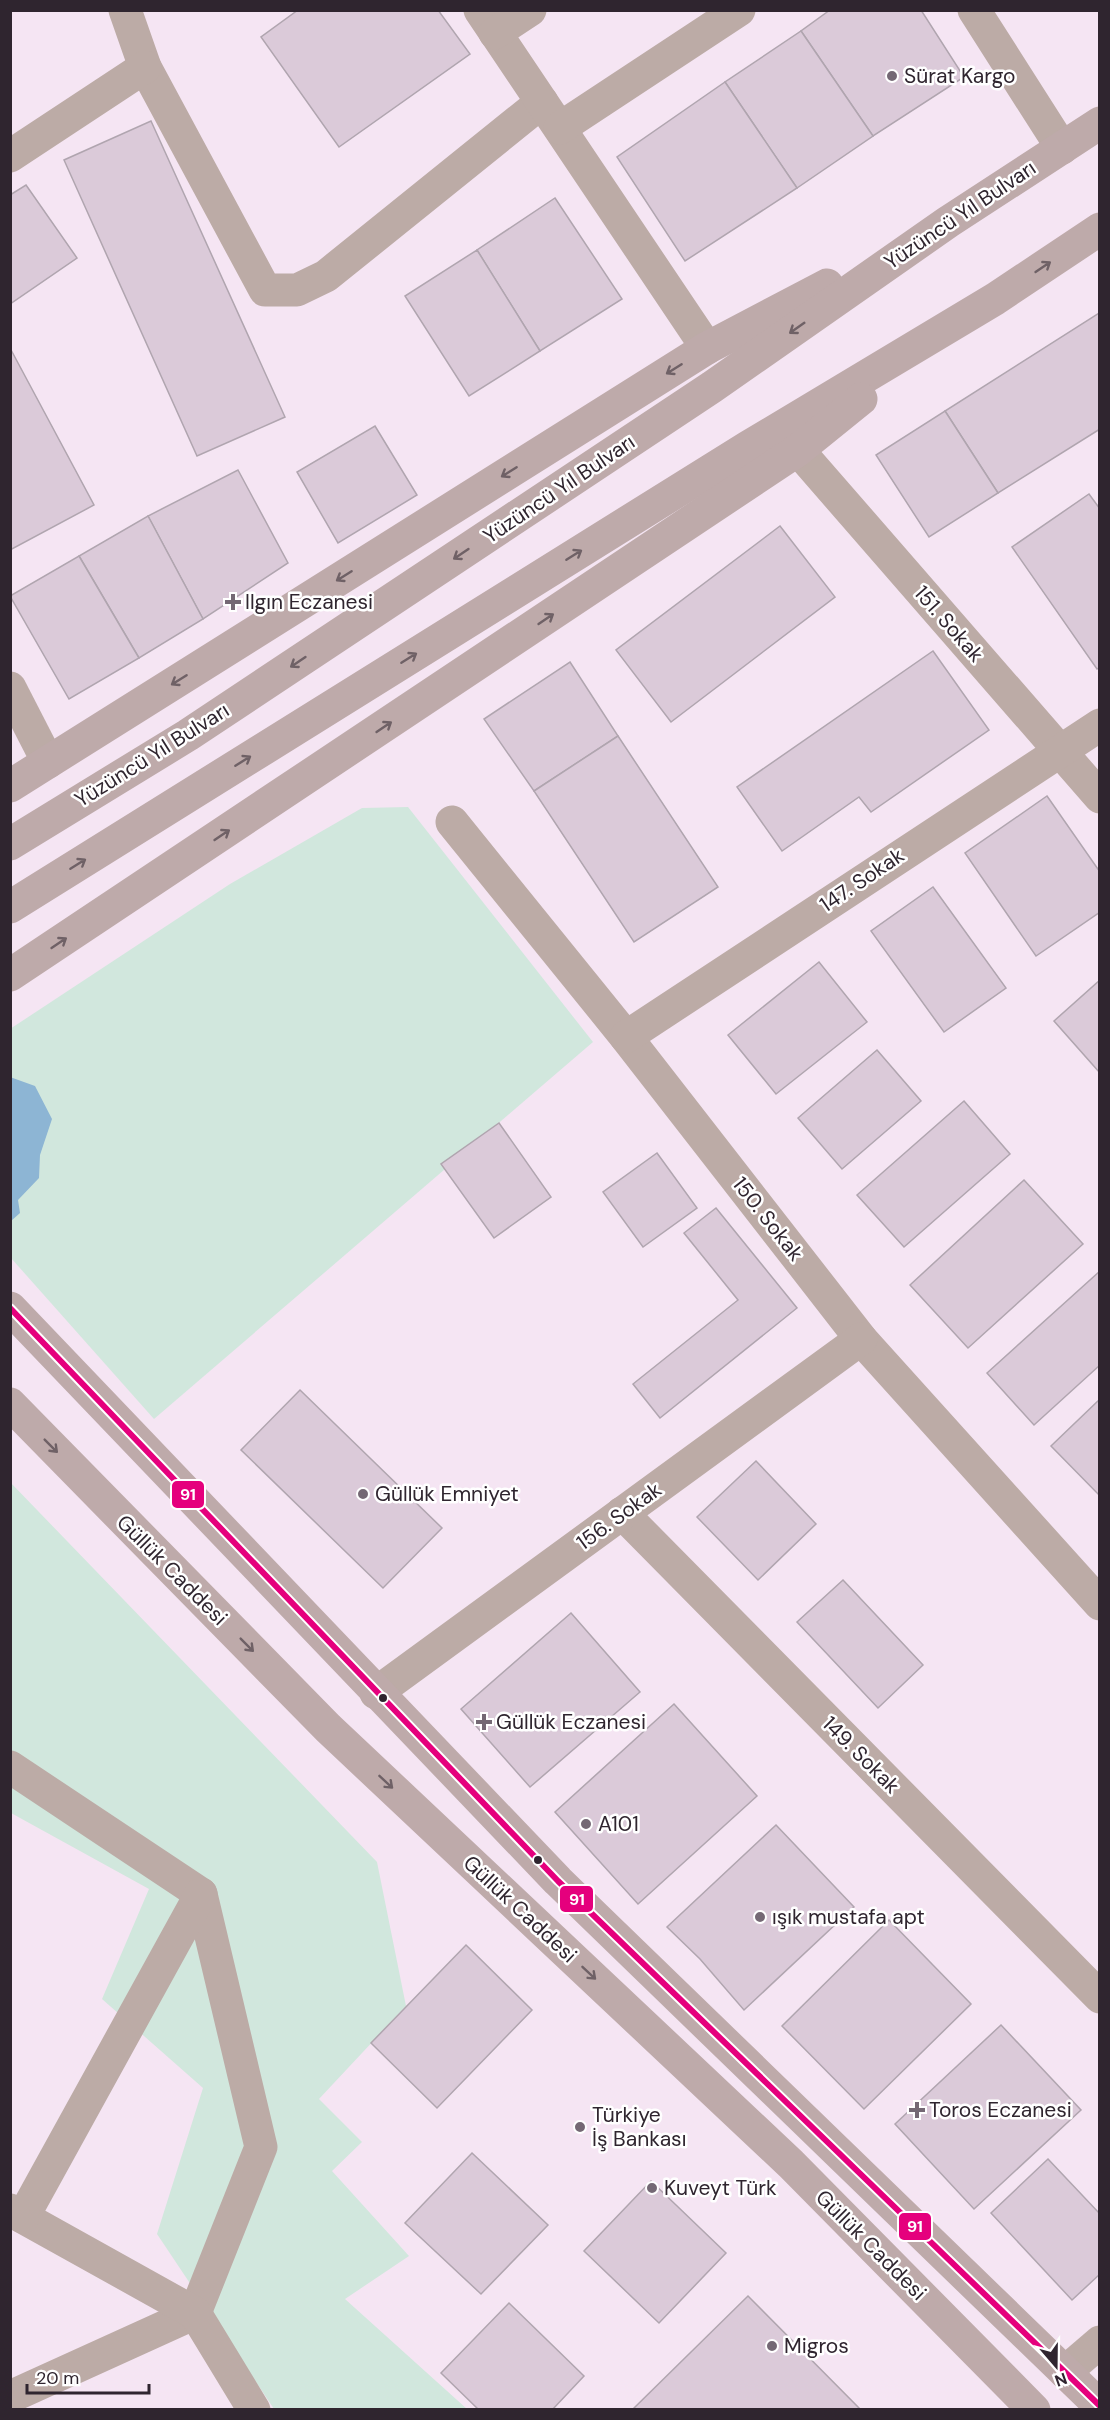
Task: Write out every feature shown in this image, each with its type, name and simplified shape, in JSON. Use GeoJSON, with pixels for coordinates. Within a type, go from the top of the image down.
{"type":"FeatureCollection","features":[{"type":"Feature","properties":{"kind":"main road","name":"Yüzüncü Yıl Bulvarı"},"geometry":{"type":"LineString","coordinates":[[10,843],[188,735],[712,387],[948,222],[1100,123]]}},
{"type":"Feature","properties":{"kind":"main road"},"geometry":{"type":"LineString","coordinates":[[10,786],[707,348],[948,222]]}},
{"type":"Feature","properties":{"kind":"main road"},"geometry":{"type":"LineString","coordinates":[[10,975],[798,450],[940,335],[1100,229]]}},
{"type":"Feature","properties":{"kind":"main road"},"geometry":{"type":"LineString","coordinates":[[10,907],[748,447],[994,299]]}},
{"type":"Feature","properties":{"kind":"main road","name":"Güllük Caddesi"},"geometry":{"type":"LineString","coordinates":[[10,1308],[558,1881],[1100,2406]]}},
{"type":"Feature","properties":{"kind":"main road","name":"Güllük Caddesi"},"geometry":{"type":"LineString","coordinates":[[10,1404],[328,1728],[791,2164],[1034,2409]]}},
{"type":"Feature","properties":{"kind":"street"},"geometry":{"type":"LineString","coordinates":[[125,10],[145,67],[265,290],[297,290],[326,276],[551,115],[739,10]]}},
{"type":"Feature","properties":{"kind":"street"},"geometry":{"type":"LineString","coordinates":[[530,10],[487,22],[707,348]]}},
{"type":"Feature","properties":{"kind":"street"},"geometry":{"type":"LineString","coordinates":[[974,10],[1062,148]]}},
{"type":"Feature","properties":{"kind":"street"},"geometry":{"type":"LineString","coordinates":[[10,156],[145,67]]}},
{"type":"Feature","properties":{"kind":"street","name":"151. Sokak"},"geometry":{"type":"LineString","coordinates":[[798,450],[1100,797]]}},
{"type":"Feature","properties":{"kind":"street"},"geometry":{"type":"LineString","coordinates":[[10,688],[48,762]]}},
{"type":"Feature","properties":{"kind":"street","name":"147. Sokak"},"geometry":{"type":"LineString","coordinates":[[626,1037],[1058,750],[1100,725]]}},
{"type":"Feature","properties":{"kind":"street","name":"150. Sokak"},"geometry":{"type":"LineString","coordinates":[[452,822],[626,1037],[861,1339],[1100,1604]]}},
{"type":"Feature","properties":{"kind":"street","name":"156. Sokak"},"geometry":{"type":"LineString","coordinates":[[376,1693],[861,1339]]}},
{"type":"Feature","properties":{"kind":"street","name":"149. Sokak"},"geometry":{"type":"LineString","coordinates":[[622,1513],[1100,1997]]}},
{"type":"Feature","properties":{"kind":"street"},"geometry":{"type":"LineString","coordinates":[[10,1767],[201,1894],[261,2147],[195,2313],[10,2397]]}},
{"type":"Feature","properties":{"kind":"street"},"geometry":{"type":"LineString","coordinates":[[201,1894],[17,2213],[195,2313],[254,2409]]}},
{"type":"Feature","properties":{"kind":"street"},"geometry":{"type":"LineString","coordinates":[[1065,2372],[1100,2342]]}},
{"type":"Feature","properties":{"kind":"green space"},"geometry":{"type":"Polygon","coordinates":[[[408,807],[593,1042],[154,1419],[11,1258],[10,1029],[230,884],[362,808],[408,807]]]}},
{"type":"Feature","properties":{"kind":"green space"},"geometry":{"type":"Polygon","coordinates":[[[10,1482],[377,1862],[406,2006],[319,2099],[362,2142],[332,2171],[409,2256],[345,2299],[467,2409],[274,2409],[157,2234],[203,2088],[102,1999],[149,1889],[11,1813],[10,1482]]]}},
{"type":"Feature","properties":{"kind":"water"},"geometry":{"type":"Polygon","coordinates":[[[10,1077],[35,1086],[52,1119],[40,1155],[39,1178],[18,1200],[20,1213],[11,1221],[10,1077]]]}},
{"type":"Feature","properties":{"kind":"building"},"geometry":{"type":"Polygon","coordinates":[[[298,10],[438,10],[470,54],[339,147],[261,37],[298,10]]]}},
{"type":"Feature","properties":{"kind":"building"},"geometry":{"type":"Polygon","coordinates":[[[830,10],[921,10],[964,77],[873,136],[801,31],[830,10]]]}},
{"type":"Feature","properties":{"kind":"building"},"geometry":{"type":"Polygon","coordinates":[[[801,31],[873,136],[797,188],[725,82],[801,31]]]}},
{"type":"Feature","properties":{"kind":"building"},"geometry":{"type":"Polygon","coordinates":[[[725,82],[797,188],[685,261],[617,157],[725,82]]]}},
{"type":"Feature","properties":{"kind":"building"},"geometry":{"type":"Polygon","coordinates":[[[151,121],[285,417],[197,456],[64,160],[151,121]]]}},
{"type":"Feature","properties":{"kind":"building"},"geometry":{"type":"Polygon","coordinates":[[[26,185],[77,258],[10,304],[10,195],[26,185]]]}},
{"type":"Feature","properties":{"kind":"building"},"geometry":{"type":"Polygon","coordinates":[[[555,198],[622,299],[540,351],[477,250],[555,198]]]}},
{"type":"Feature","properties":{"kind":"building"},"geometry":{"type":"Polygon","coordinates":[[[477,250],[540,351],[469,396],[405,296],[477,250]]]}},
{"type":"Feature","properties":{"kind":"building"},"geometry":{"type":"Polygon","coordinates":[[[1099,313],[1100,429],[998,493],[945,411],[1099,313]]]}},
{"type":"Feature","properties":{"kind":"building"},"geometry":{"type":"Polygon","coordinates":[[[10,348],[94,505],[10,550],[10,348]]]}},
{"type":"Feature","properties":{"kind":"building"},"geometry":{"type":"Polygon","coordinates":[[[945,411],[998,493],[929,537],[876,455],[945,411]]]}},
{"type":"Feature","properties":{"kind":"building"},"geometry":{"type":"Polygon","coordinates":[[[375,426],[417,495],[338,543],[297,472],[375,426]]]}},
{"type":"Feature","properties":{"kind":"building"},"geometry":{"type":"Polygon","coordinates":[[[238,470],[288,563],[203,619],[148,516],[238,470]]]}},
{"type":"Feature","properties":{"kind":"building"},"geometry":{"type":"Polygon","coordinates":[[[1089,494],[1100,509],[1100,667],[1097,669],[1012,547],[1089,494]]]}},
{"type":"Feature","properties":{"kind":"building"},"geometry":{"type":"Polygon","coordinates":[[[148,516],[203,619],[139,658],[79,556],[148,516]]]}},
{"type":"Feature","properties":{"kind":"building"},"geometry":{"type":"Polygon","coordinates":[[[780,526],[835,597],[671,722],[616,650],[780,526]]]}},
{"type":"Feature","properties":{"kind":"building"},"geometry":{"type":"Polygon","coordinates":[[[79,556],[139,658],[69,699],[10,596],[79,556]]]}},
{"type":"Feature","properties":{"kind":"building"},"geometry":{"type":"Polygon","coordinates":[[[933,651],[989,730],[871,812],[859,797],[782,851],[737,787],[933,651]]]}},
{"type":"Feature","properties":{"kind":"building"},"geometry":{"type":"Polygon","coordinates":[[[570,662],[618,736],[534,791],[484,719],[570,662]]]}},
{"type":"Feature","properties":{"kind":"building"},"geometry":{"type":"Polygon","coordinates":[[[618,736],[718,887],[634,942],[534,791],[618,736]]]}},
{"type":"Feature","properties":{"kind":"building"},"geometry":{"type":"Polygon","coordinates":[[[1047,796],[1100,872],[1100,912],[1036,956],[965,853],[1047,796]]]}},
{"type":"Feature","properties":{"kind":"building"},"geometry":{"type":"Polygon","coordinates":[[[933,887],[1006,988],[944,1032],[871,931],[933,887]]]}},
{"type":"Feature","properties":{"kind":"building"},"geometry":{"type":"Polygon","coordinates":[[[819,962],[867,1022],[776,1094],[728,1035],[819,962]]]}},
{"type":"Feature","properties":{"kind":"building"},"geometry":{"type":"Polygon","coordinates":[[[1100,980],[1100,1073],[1054,1021],[1100,980]]]}},
{"type":"Feature","properties":{"kind":"building"},"geometry":{"type":"Polygon","coordinates":[[[877,1050],[921,1101],[842,1169],[798,1118],[877,1050]]]}},
{"type":"Feature","properties":{"kind":"building"},"geometry":{"type":"Polygon","coordinates":[[[964,1101],[1010,1154],[904,1247],[857,1195],[964,1101]]]}},
{"type":"Feature","properties":{"kind":"building"},"geometry":{"type":"Polygon","coordinates":[[[499,1123],[551,1197],[494,1238],[441,1164],[499,1123]]]}},
{"type":"Feature","properties":{"kind":"building"},"geometry":{"type":"Polygon","coordinates":[[[657,1153],[697,1208],[643,1247],[603,1192],[657,1153]]]}},
{"type":"Feature","properties":{"kind":"building"},"geometry":{"type":"Polygon","coordinates":[[[1024,1180],[1083,1244],[968,1348],[910,1285],[1024,1180]]]}},
{"type":"Feature","properties":{"kind":"building"},"geometry":{"type":"Polygon","coordinates":[[[716,1208],[797,1308],[660,1418],[633,1384],[738,1300],[684,1233],[716,1208]]]}},
{"type":"Feature","properties":{"kind":"building"},"geometry":{"type":"Polygon","coordinates":[[[1100,1271],[1100,1365],[1034,1425],[987,1373],[1100,1271]]]}},
{"type":"Feature","properties":{"kind":"building"},"geometry":{"type":"Polygon","coordinates":[[[300,1390],[442,1528],[383,1588],[241,1450],[300,1390]]]}},
{"type":"Feature","properties":{"kind":"building"},"geometry":{"type":"Polygon","coordinates":[[[1100,1399],[1100,1496],[1051,1446],[1100,1399]]]}},
{"type":"Feature","properties":{"kind":"building"},"geometry":{"type":"Polygon","coordinates":[[[756,1461],[816,1524],[758,1580],[697,1517],[756,1461]]]}},
{"type":"Feature","properties":{"kind":"building"},"geometry":{"type":"Polygon","coordinates":[[[843,1580],[923,1665],[878,1708],[797,1622],[843,1580]]]}},
{"type":"Feature","properties":{"kind":"building"},"geometry":{"type":"Polygon","coordinates":[[[571,1613],[640,1692],[530,1787],[461,1709],[571,1613]]]}},
{"type":"Feature","properties":{"kind":"building"},"geometry":{"type":"Polygon","coordinates":[[[674,1704],[757,1796],[638,1904],[555,1812],[674,1704]]]}},
{"type":"Feature","properties":{"kind":"building","name":"ışık mustafa apt"},"geometry":{"type":"Polygon","coordinates":[[[776,1825],[854,1907],[744,2010],[700,1959],[667,1927],[776,1825]]]}},
{"type":"Feature","properties":{"kind":"building"},"geometry":{"type":"Polygon","coordinates":[[[889,1920],[971,2004],[864,2109],[782,2026],[889,1920]]]}},
{"type":"Feature","properties":{"kind":"building"},"geometry":{"type":"Polygon","coordinates":[[[466,1945],[532,2010],[437,2108],[371,2043],[466,1945]]]}},
{"type":"Feature","properties":{"kind":"building"},"geometry":{"type":"Polygon","coordinates":[[[1001,2025],[1081,2110],[974,2209],[895,2124],[1001,2025]]]}},
{"type":"Feature","properties":{"kind":"building"},"geometry":{"type":"Polygon","coordinates":[[[472,2153],[548,2225],[481,2294],[405,2223],[472,2153]]]}},
{"type":"Feature","properties":{"kind":"building"},"geometry":{"type":"Polygon","coordinates":[[[1048,2159],[1100,2214],[1100,2274],[1072,2300],[991,2213],[1048,2159]]]}},
{"type":"Feature","properties":{"kind":"building"},"geometry":{"type":"Polygon","coordinates":[[[651,2181],[726,2253],[659,2323],[584,2251],[651,2181]]]}},
{"type":"Feature","properties":{"kind":"building"},"geometry":{"type":"Polygon","coordinates":[[[748,2296],[861,2410],[632,2410],[748,2296]]]}},
{"type":"Feature","properties":{"kind":"building"},"geometry":{"type":"Polygon","coordinates":[[[509,2303],[584,2376],[552,2410],[479,2410],[441,2373],[509,2303]]]}},
{"type":"Feature","properties":{"kind":"transit line","name":"91"},"geometry":{"type":"LineString","coordinates":[[10,1308],[558,1881],[1100,2406]]}},
{"type":"Feature","properties":{"kind":"place","name":"Sürat Kargo"},"geometry":{"type":"Point","coordinates":[892,76]}},
{"type":"Feature","properties":{"kind":"place","name":"Ilgın Eczanesi"},"geometry":{"type":"Point","coordinates":[233,602]}},
{"type":"Feature","properties":{"kind":"place","name":"Güllük Emniyet"},"geometry":{"type":"Point","coordinates":[363,1494]}},
{"type":"Feature","properties":{"kind":"place","name":"Güllük Eczanesi"},"geometry":{"type":"Point","coordinates":[484,1722]}},
{"type":"Feature","properties":{"kind":"place","name":"A101"},"geometry":{"type":"Point","coordinates":[586,1824]}},
{"type":"Feature","properties":{"kind":"place","name":"ışık mustafa apt"},"geometry":{"type":"Point","coordinates":[760,1917]}},
{"type":"Feature","properties":{"kind":"place","name":"Toros Eczanesi"},"geometry":{"type":"Point","coordinates":[917,2110]}},
{"type":"Feature","properties":{"kind":"place","name":"Türkiye İş Bankası"},"geometry":{"type":"Point","coordinates":[580,2127]}},
{"type":"Feature","properties":{"kind":"place","name":"Kuveyt Türk"},"geometry":{"type":"Point","coordinates":[652,2188]}},
{"type":"Feature","properties":{"kind":"place","name":"Migros"},"geometry":{"type":"Point","coordinates":[772,2346]}}]}
